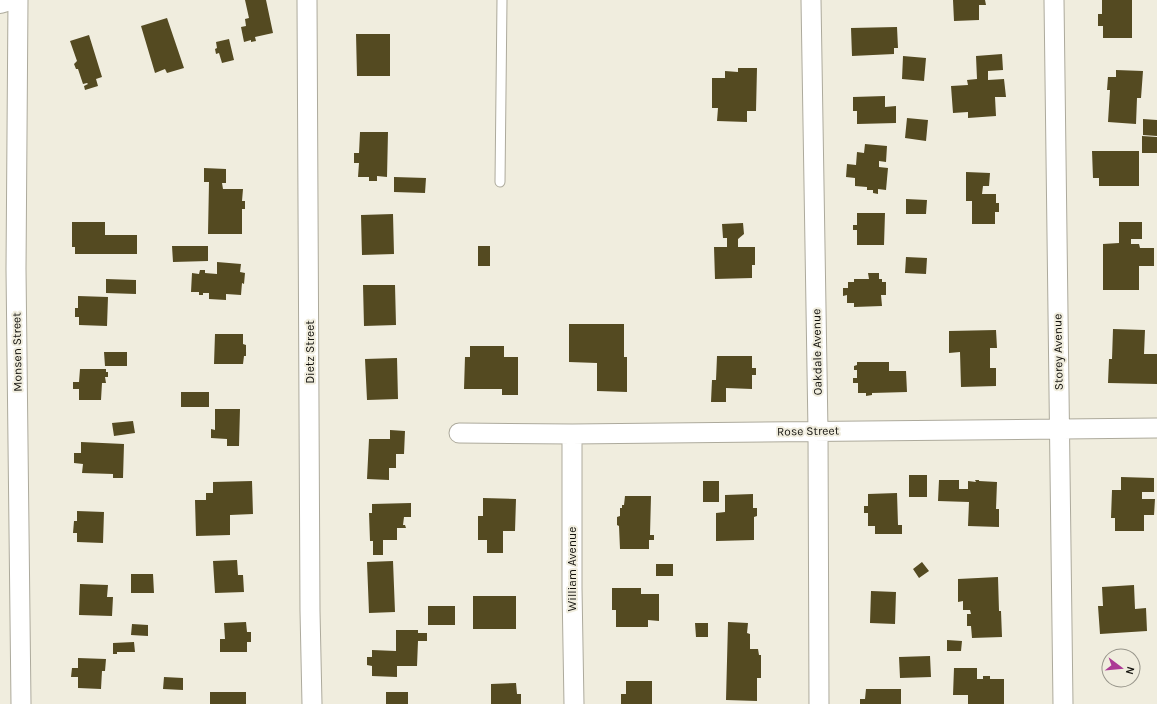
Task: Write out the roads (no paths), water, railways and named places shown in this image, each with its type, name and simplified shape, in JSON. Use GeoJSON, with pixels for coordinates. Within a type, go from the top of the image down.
{"type":"FeatureCollection","features":[{"type":"Feature","properties":{"kind":"main road"},"geometry":{"type":"LineString","coordinates":[[0,2],[7,0]]}},
{"type":"Feature","properties":{"kind":"street","name":"Monsen Street"},"geometry":{"type":"LineString","coordinates":[[18,0],[16,277],[21,704]]}},
{"type":"Feature","properties":{"kind":"street","name":"Dietz Street"},"geometry":{"type":"LineString","coordinates":[[307,0],[310,611],[312,704]]}},
{"type":"Feature","properties":{"kind":"street","name":"Oakdale Avenue"},"geometry":{"type":"LineString","coordinates":[[812,0],[818,431],[819,704]]}},
{"type":"Feature","properties":{"kind":"street","name":"Storey Avenue"},"geometry":{"type":"LineString","coordinates":[[1054,0],[1063,704]]}},
{"type":"Feature","properties":{"kind":"street","name":"Rose Street"},"geometry":{"type":"LineString","coordinates":[[459,433],[572,434],[1157,428]]}},
{"type":"Feature","properties":{"kind":"street","name":"William Avenue"},"geometry":{"type":"LineString","coordinates":[[572,434],[574,704]]}},
{"type":"Feature","properties":{"kind":"lane"},"geometry":{"type":"LineString","coordinates":[[500,182],[502,0]]}}]}
